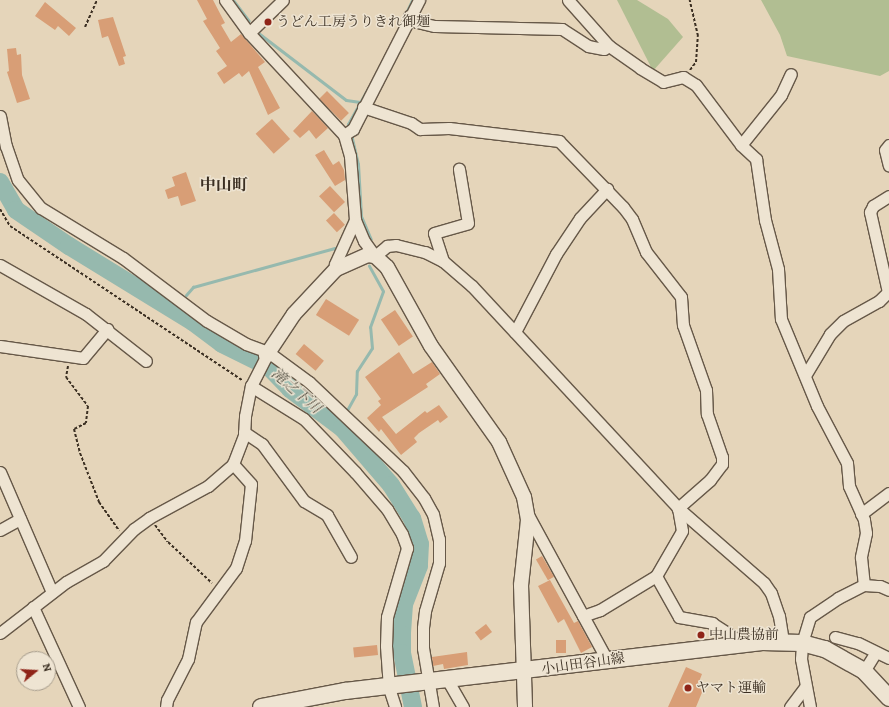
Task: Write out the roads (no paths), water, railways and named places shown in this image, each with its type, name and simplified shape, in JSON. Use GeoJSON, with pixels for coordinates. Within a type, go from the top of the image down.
{"type":"FeatureCollection","features":[{"type":"Feature","properties":{"kind":"main road","name":"小山田谷山線"},"geometry":{"type":"LineString","coordinates":[[261,707],[345,691],[525,672],[743,643],[783,642],[802,643],[825,649],[864,671],[889,698]]}},
{"type":"Feature","properties":{"kind":"street"},"geometry":{"type":"LineString","coordinates":[[225,0],[248,33],[348,132]]}},
{"type":"Feature","properties":{"kind":"street"},"geometry":{"type":"LineString","coordinates":[[248,33],[283,0]]}},
{"type":"Feature","properties":{"kind":"street"},"geometry":{"type":"LineString","coordinates":[[419,0],[409,16],[363,107],[348,132],[356,220],[364,241],[374,256],[387,267],[431,346],[499,442],[518,478],[528,514],[607,660]]}},
{"type":"Feature","properties":{"kind":"street"},"geometry":{"type":"LineString","coordinates":[[568,0],[609,46],[663,82],[683,77],[696,85],[740,145],[756,159],[765,220],[778,269],[781,319],[806,374],[817,406],[847,463],[849,486],[861,514],[866,533],[861,557],[864,585]]}},
{"type":"Feature","properties":{"kind":"street"},"geometry":{"type":"LineString","coordinates":[[409,16],[417,22],[435,26],[562,29],[595,48],[604,49],[609,46]]}},
{"type":"Feature","properties":{"kind":"street"},"geometry":{"type":"LineString","coordinates":[[740,145],[770,104],[781,95],[791,74]]}},
{"type":"Feature","properties":{"kind":"street"},"geometry":{"type":"LineString","coordinates":[[363,107],[411,123],[420,129],[449,128],[559,141],[607,189],[632,219],[646,252],[681,296],[683,325],[706,390],[707,414],[722,457],[722,464],[710,480],[678,508]]}},
{"type":"Feature","properties":{"kind":"street"},"geometry":{"type":"LineString","coordinates":[[0,116],[6,146],[18,180],[41,208],[123,258],[207,321],[246,344],[267,354],[340,408],[403,470],[424,498],[437,528],[439,563],[425,611],[423,628],[426,683],[433,707]]}},
{"type":"Feature","properties":{"kind":"street"},"geometry":{"type":"LineString","coordinates":[[889,145],[885,150],[889,166]]}},
{"type":"Feature","properties":{"kind":"street"},"geometry":{"type":"LineString","coordinates":[[443,261],[434,233],[468,223],[459,169]]}},
{"type":"Feature","properties":{"kind":"street"},"geometry":{"type":"LineString","coordinates":[[515,332],[556,254],[580,218],[607,189]]}},
{"type":"Feature","properties":{"kind":"street"},"geometry":{"type":"LineString","coordinates":[[806,374],[835,330],[844,321],[879,301],[888,292],[870,212],[873,206],[889,196]]}},
{"type":"Feature","properties":{"kind":"street"},"geometry":{"type":"LineString","coordinates":[[336,269],[335,264],[356,220]]}},
{"type":"Feature","properties":{"kind":"street"},"geometry":{"type":"LineString","coordinates":[[0,633],[52,592],[103,561],[124,539],[149,518],[208,486],[233,464],[240,452],[252,383],[267,354],[294,314],[336,269],[360,257],[374,256],[387,246],[396,245],[425,252],[443,261],[472,286],[678,508],[764,583],[771,592],[780,616],[783,642]]}},
{"type":"Feature","properties":{"kind":"street"},"geometry":{"type":"LineString","coordinates":[[2,267],[34,282],[107,329],[146,361]]}},
{"type":"Feature","properties":{"kind":"street"},"geometry":{"type":"LineString","coordinates":[[0,346],[83,358],[107,329]]}},
{"type":"Feature","properties":{"kind":"street"},"geometry":{"type":"LineString","coordinates":[[252,383],[304,419],[364,482],[387,509],[402,534],[407,548],[387,617],[386,646],[395,707]]}},
{"type":"Feature","properties":{"kind":"street"},"geometry":{"type":"LineString","coordinates":[[244,432],[262,444],[304,501],[327,515],[351,557]]}},
{"type":"Feature","properties":{"kind":"street"},"geometry":{"type":"LineString","coordinates":[[166,707],[167,700],[188,659],[196,622],[236,568],[245,541],[251,484],[233,464]]}},
{"type":"Feature","properties":{"kind":"street"},"geometry":{"type":"LineString","coordinates":[[0,472],[52,592]]}},
{"type":"Feature","properties":{"kind":"street"},"geometry":{"type":"LineString","coordinates":[[861,514],[889,493]]}},
{"type":"Feature","properties":{"kind":"street"},"geometry":{"type":"LineString","coordinates":[[583,616],[600,610],[656,576],[682,531],[678,508]]}},
{"type":"Feature","properties":{"kind":"street"},"geometry":{"type":"LineString","coordinates":[[525,707],[521,585],[528,514]]}},
{"type":"Feature","properties":{"kind":"street"},"geometry":{"type":"LineString","coordinates":[[0,530],[20,519]]}},
{"type":"Feature","properties":{"kind":"street"},"geometry":{"type":"LineString","coordinates":[[656,576],[679,617],[712,623],[743,643]]}},
{"type":"Feature","properties":{"kind":"street"},"geometry":{"type":"LineString","coordinates":[[810,707],[801,659],[802,643],[810,617],[838,598],[864,585],[880,586],[889,590]]}},
{"type":"Feature","properties":{"kind":"street"},"geometry":{"type":"LineString","coordinates":[[33,607],[79,707]]}},
{"type":"Feature","properties":{"kind":"street"},"geometry":{"type":"LineString","coordinates":[[835,637],[858,643],[889,658]]}},
{"type":"Feature","properties":{"kind":"street"},"geometry":{"type":"LineString","coordinates":[[864,671],[876,652]]}},
{"type":"Feature","properties":{"kind":"street"},"geometry":{"type":"LineString","coordinates":[[448,681],[463,707]]}},
{"type":"Feature","properties":{"kind":"street"},"geometry":{"type":"LineString","coordinates":[[790,707],[806,686]]}},
{"type":"Feature","properties":{"kind":"waterway"},"geometry":{"type":"LineString","coordinates":[[233,0],[249,21]]}},
{"type":"Feature","properties":{"kind":"waterway"},"geometry":{"type":"LineString","coordinates":[[406,13],[412,0]]}},
{"type":"Feature","properties":{"kind":"waterway"},"geometry":{"type":"LineString","coordinates":[[257,32],[346,100],[360,102]]}},
{"type":"Feature","properties":{"kind":"waterway"},"geometry":{"type":"LineString","coordinates":[[349,129],[348,124],[368,88]]}},
{"type":"Feature","properties":{"kind":"waterway"},"geometry":{"type":"LineString","coordinates":[[351,134],[358,164],[361,216],[371,239]]}},
{"type":"Feature","properties":{"kind":"waterway","name":"滝之下川"},"geometry":{"type":"LineString","coordinates":[[0,182],[16,210],[69,246],[193,322],[222,344],[269,367],[290,389],[342,428],[391,485],[412,518],[420,544],[419,566],[404,604],[402,634],[402,653],[413,707]]}},
{"type":"Feature","properties":{"kind":"waterway"},"geometry":{"type":"LineString","coordinates":[[186,295],[193,287],[335,248]]}},
{"type":"Feature","properties":{"kind":"waterway"},"geometry":{"type":"LineString","coordinates":[[346,412],[356,394],[357,371],[372,348],[370,327],[383,291],[369,266]]}},
{"type":"Feature","properties":{"kind":"waterway"},"geometry":{"type":"LineString","coordinates":[[337,425],[343,417]]}},
{"type":"Feature","properties":{"kind":"place","name":"うどん工房うりきれ御麺"},"geometry":{"type":"Point","coordinates":[268,22]}},
{"type":"Feature","properties":{"kind":"place","name":"中山農協前"},"geometry":{"type":"Point","coordinates":[701,635]}},
{"type":"Feature","properties":{"kind":"place","name":"ヤマト運輸"},"geometry":{"type":"Point","coordinates":[688,688]}},
{"type":"Feature","properties":{"kind":"district","name":"中山町"},"geometry":{"type":"Point","coordinates":[224,185]}}]}
